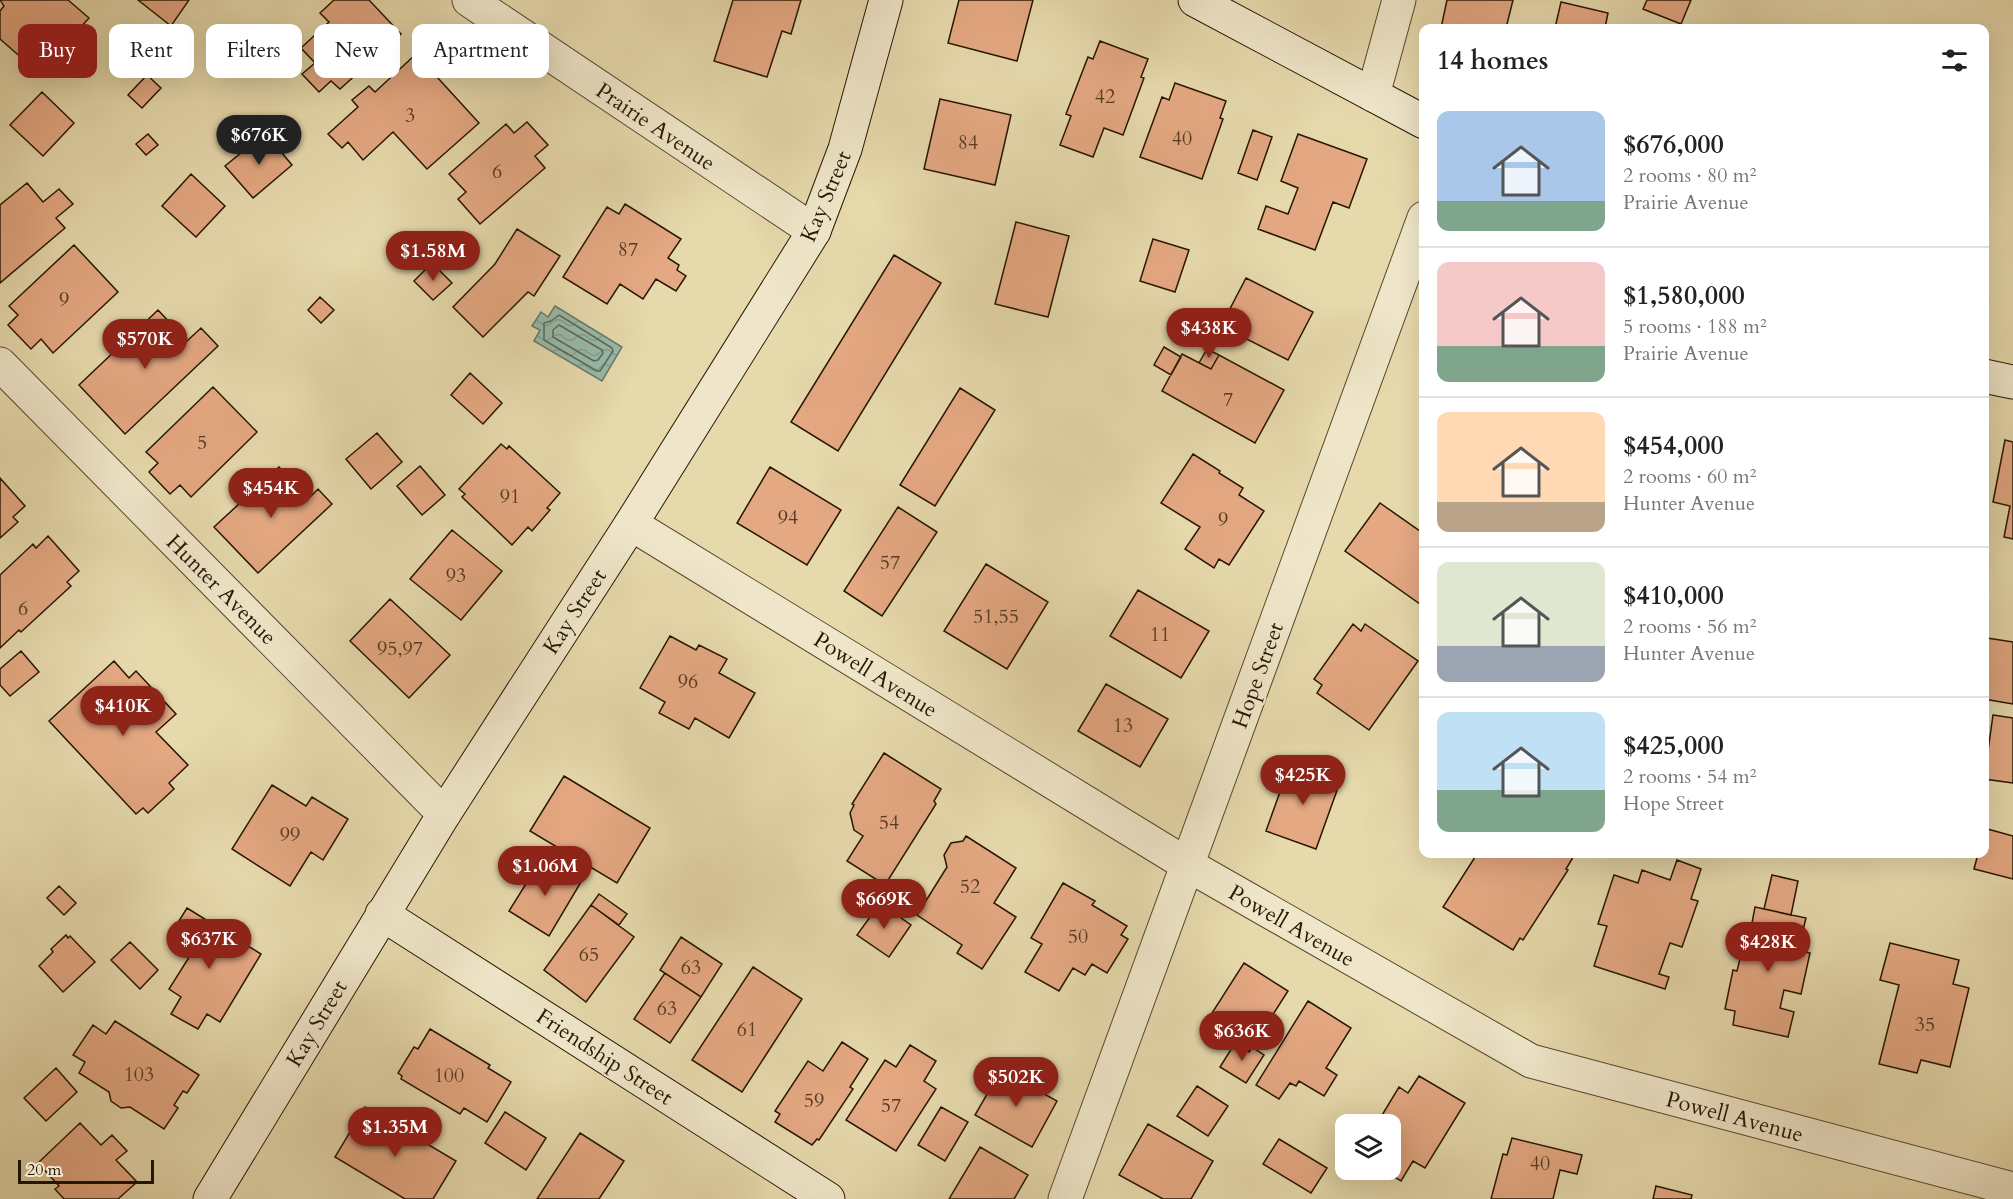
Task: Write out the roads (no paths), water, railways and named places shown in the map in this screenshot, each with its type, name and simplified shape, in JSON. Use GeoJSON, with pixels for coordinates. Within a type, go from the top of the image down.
{"type":"FeatureCollection","features":[{"type":"Feature","properties":{"kind":"street","name":"Prairie Avenue"},"geometry":{"type":"LineString","coordinates":[[470,0],[814,231]]}},
{"type":"Feature","properties":{"kind":"street","name":"Kay Street"},"geometry":{"type":"LineString","coordinates":[[210,1199],[444,814],[631,524],[814,231],[845,149],[886,0]]}},
{"type":"Feature","properties":{"kind":"street"},"geometry":{"type":"LineString","coordinates":[[1195,0],[1419,119]]}},
{"type":"Feature","properties":{"kind":"street"},"geometry":{"type":"LineString","coordinates":[[1373,95],[1399,0]]}},
{"type":"Feature","properties":{"kind":"street","name":"Hope Street"},"geometry":{"type":"LineString","coordinates":[[1065,1199],[1419,232]]}},
{"type":"Feature","properties":{"kind":"street","name":"Hunter Avenue"},"geometry":{"type":"LineString","coordinates":[[0,364],[444,814]]}},
{"type":"Feature","properties":{"kind":"street"},"geometry":{"type":"LineString","coordinates":[[1989,377],[2013,382]]}},
{"type":"Feature","properties":{"kind":"street","name":"Powell Avenue"},"geometry":{"type":"LineString","coordinates":[[631,524],[1188,865],[1531,1061],[2013,1189]]}},
{"type":"Feature","properties":{"kind":"street","name":"Friendship Street"},"geometry":{"type":"LineString","coordinates":[[382,914],[828,1199]]}},
{"type":"Feature","properties":{"kind":"water"},"geometry":{"type":"Polygon","coordinates":[[[555,306],[622,347],[602,381],[534,341],[540,330],[532,326],[541,312],[548,317],[555,306]]]}}]}
